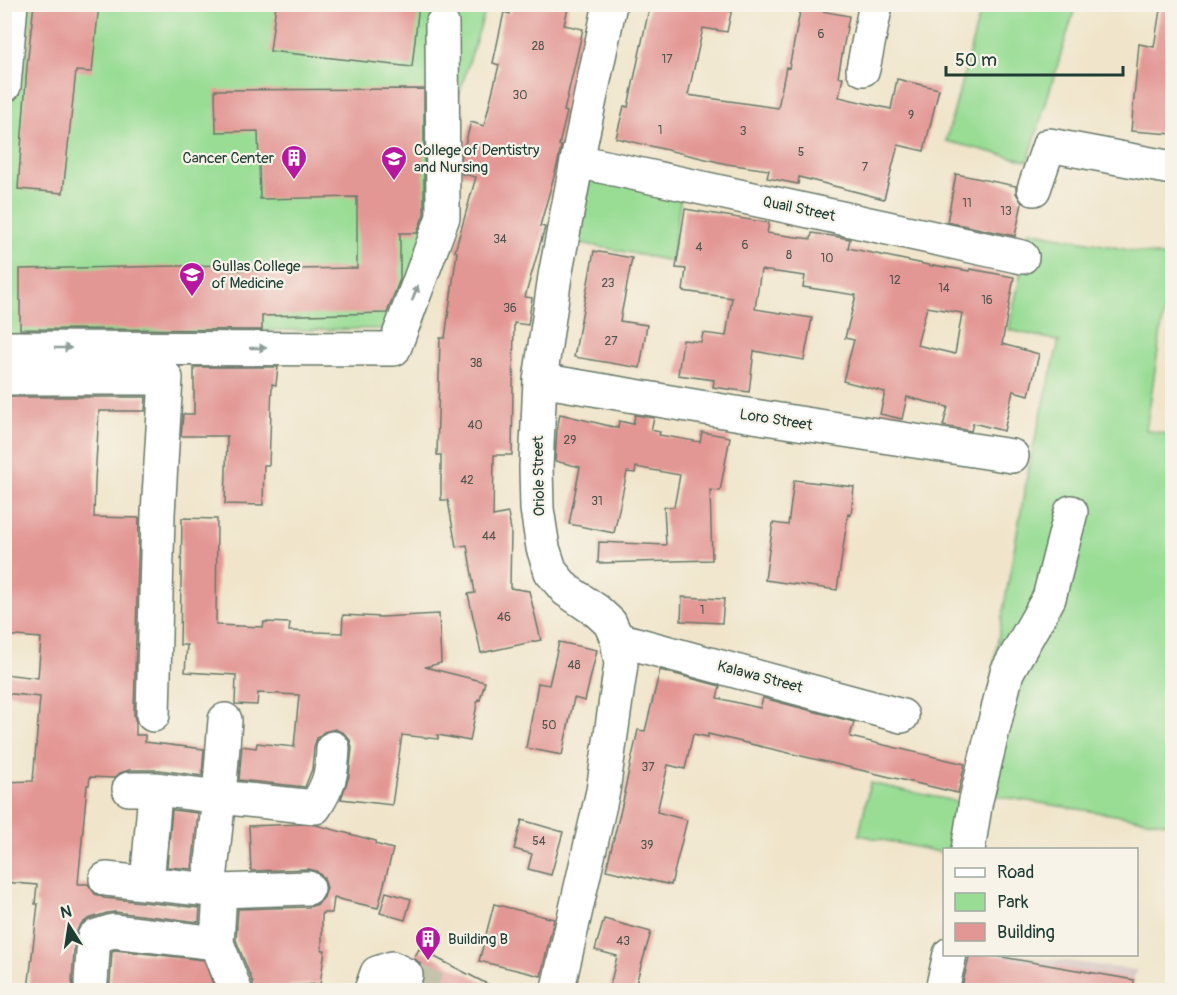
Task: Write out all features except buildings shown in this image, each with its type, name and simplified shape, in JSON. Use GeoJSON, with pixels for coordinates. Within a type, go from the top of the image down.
{"type":"FeatureCollection","features":[{"type":"Feature","properties":{"kind":"street"},"geometry":{"type":"LineString","coordinates":[[4,86],[11,4]]}},
{"type":"Feature","properties":{"kind":"street","name":"Oriole Street"},"geometry":{"type":"LineString","coordinates":[[558,988],[603,791],[621,664],[617,639],[610,623],[597,611],[566,590],[551,572],[543,548],[537,509],[536,478],[540,380],[555,276],[610,4]]}},
{"type":"Feature","properties":{"kind":"street"},"geometry":{"type":"LineString","coordinates":[[863,69],[876,4]]}},
{"type":"Feature","properties":{"kind":"street"},"geometry":{"type":"LineString","coordinates":[[4,348],[394,349],[443,217],[442,24]]}},
{"type":"Feature","properties":{"kind":"street"},"geometry":{"type":"LineString","coordinates":[[1034,189],[1049,144],[1173,168]]}},
{"type":"Feature","properties":{"kind":"street","name":"Quail Street"},"geometry":{"type":"LineString","coordinates":[[577,161],[1022,257]]}},
{"type":"Feature","properties":{"kind":"street"},"geometry":{"type":"LineString","coordinates":[[4,378],[166,378],[158,514],[153,715]]}},
{"type":"Feature","properties":{"kind":"street","name":"Loro Street"},"geometry":{"type":"LineString","coordinates":[[540,380],[1012,456]]}},
{"type":"Feature","properties":{"kind":"street"},"geometry":{"type":"LineString","coordinates":[[968,848],[976,800],[1007,672],[1049,598],[1071,512]]}},
{"type":"Feature","properties":{"kind":"street","name":"Kalawa Street"},"geometry":{"type":"LineString","coordinates":[[617,639],[902,716]]}},
{"type":"Feature","properties":{"kind":"street"},"geometry":{"type":"LineString","coordinates":[[225,720],[214,890],[217,943],[235,990]]}},
{"type":"Feature","properties":{"kind":"street"},"geometry":{"type":"LineString","coordinates":[[147,883],[141,797],[157,789],[315,807],[326,790],[332,771],[333,748]]}},
{"type":"Feature","properties":{"kind":"street"},"geometry":{"type":"LineString","coordinates":[[106,879],[214,890],[308,888]]}},
{"type":"Feature","properties":{"kind":"street"},"geometry":{"type":"LineString","coordinates":[[91,982],[94,937],[112,931],[217,943]]}},
{"type":"Feature","properties":{"kind":"street"},"geometry":{"type":"LineString","coordinates":[[942,990],[950,956]]}},
{"type":"Feature","properties":{"kind":"street"},"geometry":{"type":"LineString","coordinates":[[371,990],[376,974],[392,968],[405,975]]}},
{"type":"Feature","properties":{"kind":"shaded area"},"geometry":{"type":"Polygon","coordinates":[[[960,956],[1025,956],[1136,970],[1131,990],[952,990],[960,956]]]}},
{"type":"Feature","properties":{"kind":"green space"},"geometry":{"type":"Polygon","coordinates":[[[10,5],[487,5],[457,101],[443,236],[424,328],[5,335],[4,82],[10,5]]]}},
{"type":"Feature","properties":{"kind":"green space"},"geometry":{"type":"Polygon","coordinates":[[[982,5],[1076,5],[1028,161],[946,141],[982,5]]]}},
{"type":"Feature","properties":{"kind":"green space"},"geometry":{"type":"Polygon","coordinates":[[[590,179],[681,195],[671,261],[576,242],[590,179]]]}},
{"type":"Feature","properties":{"kind":"green space"},"geometry":{"type":"Polygon","coordinates":[[[1029,231],[1172,258],[1146,430],[1172,435],[1172,824],[971,792],[1030,460],[1059,341],[1009,330],[1029,231]]]}},
{"type":"Feature","properties":{"kind":"green space"},"geometry":{"type":"Polygon","coordinates":[[[870,783],[964,803],[954,848],[943,848],[943,853],[859,835],[870,783]]]}},
{"type":"Feature","properties":{"kind":"tunnel"},"geometry":{"type":"LineString","coordinates":[[406,975],[437,990]]}},
{"type":"Feature","properties":{"kind":"place","name":"Cancer Center"},"geometry":{"type":"Point","coordinates":[294,181]}},
{"type":"Feature","properties":{"kind":"place","name":"College of Dentistry and Nursing"},"geometry":{"type":"Point","coordinates":[394,182]}},
{"type":"Feature","properties":{"kind":"place","name":"Gullas College of Medicine"},"geometry":{"type":"Point","coordinates":[192,298]}},
{"type":"Feature","properties":{"kind":"place","name":"Building B"},"geometry":{"type":"Point","coordinates":[428,962]}}]}
